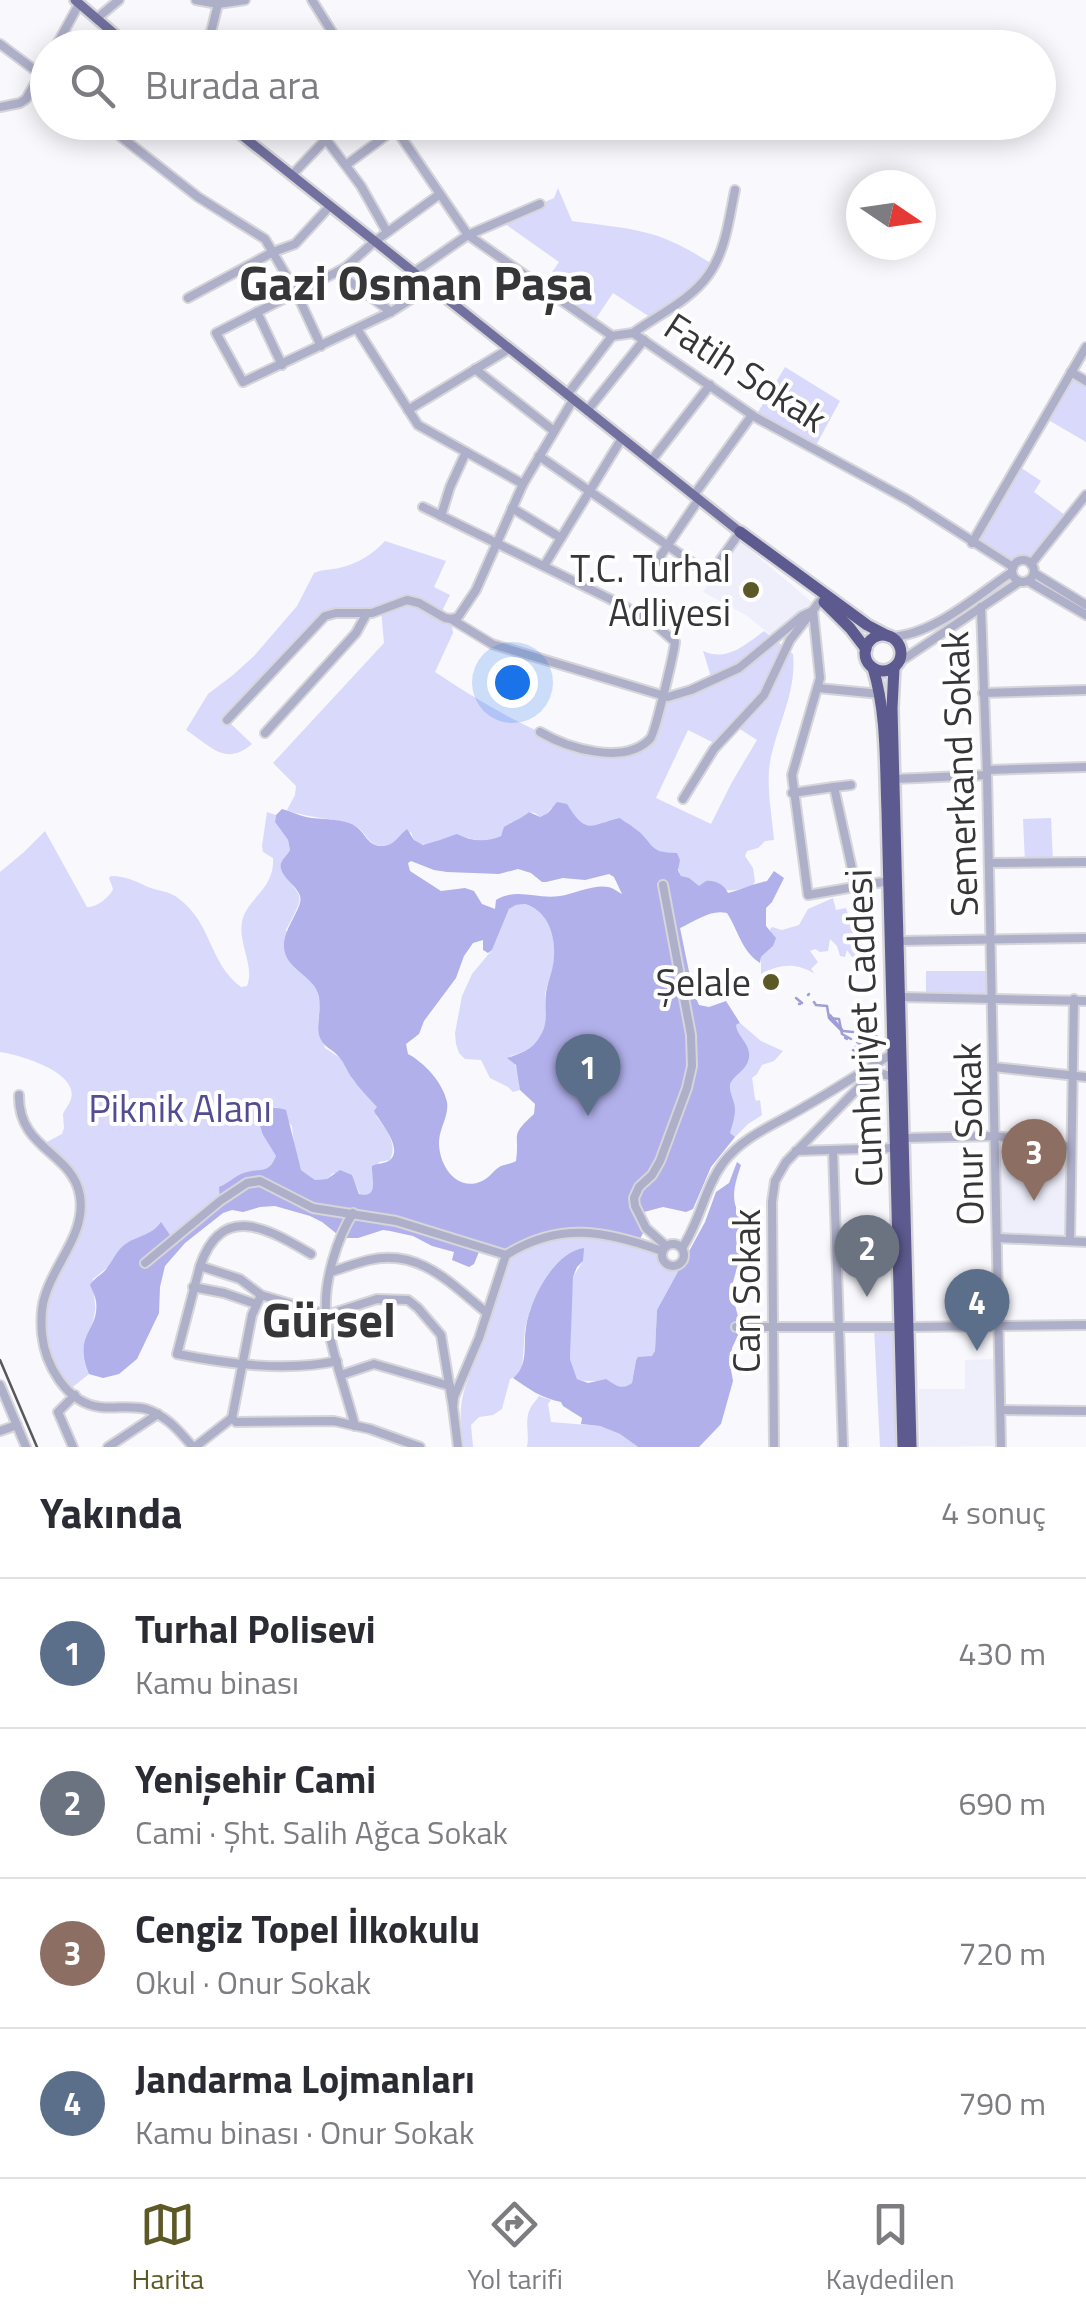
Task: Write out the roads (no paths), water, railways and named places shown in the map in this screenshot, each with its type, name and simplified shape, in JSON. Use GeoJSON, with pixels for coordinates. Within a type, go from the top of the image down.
{"type":"FeatureCollection","features":[{"type":"Feature","properties":{"kind":"highway","name":"Cumhuriyet Caddesi"},"geometry":{"type":"LineString","coordinates":[[740,532],[850,628],[866,648],[873,668],[884,724],[898,1053]]}},
{"type":"Feature","properties":{"kind":"highway"},"geometry":{"type":"LineString","coordinates":[[740,532],[867,625],[889,636]]}},
{"type":"Feature","properties":{"kind":"highway","name":"Cumhuriyet Caddesi"},"geometry":{"type":"LineString","coordinates":[[889,636],[900,648],[901,658],[896,665],[892,695],[900,997],[898,1077],[912,1447]]}},
{"type":"Feature","properties":{"kind":"highway"},"geometry":{"type":"LineString","coordinates":[[866,648],[876,637],[889,636]]}},
{"type":"Feature","properties":{"kind":"highway"},"geometry":{"type":"LineString","coordinates":[[873,668],[885,671],[896,665]]}},
{"type":"Feature","properties":{"kind":"highway","name":"Cumhuriyet Caddesi"},"geometry":{"type":"LineString","coordinates":[[903,1447],[905,1327]]}},
{"type":"Feature","properties":{"kind":"main road"},"geometry":{"type":"LineString","coordinates":[[77,2],[109,30]]}},
{"type":"Feature","properties":{"kind":"main road"},"geometry":{"type":"LineString","coordinates":[[248,140],[740,532]]}},
{"type":"Feature","properties":{"kind":"street"},"geometry":{"type":"LineString","coordinates":[[96,19],[119,0]]}},
{"type":"Feature","properties":{"kind":"street"},"geometry":{"type":"LineString","coordinates":[[196,0],[218,4],[245,0]]}},
{"type":"Feature","properties":{"kind":"street"},"geometry":{"type":"LineString","coordinates":[[312,0],[331,30]]}},
{"type":"Feature","properties":{"kind":"street"},"geometry":{"type":"LineString","coordinates":[[64,30],[77,2]]}},
{"type":"Feature","properties":{"kind":"street"},"geometry":{"type":"LineString","coordinates":[[212,30],[218,4]]}},
{"type":"Feature","properties":{"kind":"street"},"geometry":{"type":"LineString","coordinates":[[0,44],[30,67]]}},
{"type":"Feature","properties":{"kind":"street"},"geometry":{"type":"LineString","coordinates":[[0,107],[22,102],[30,93]]}},
{"type":"Feature","properties":{"kind":"street"},"geometry":{"type":"LineString","coordinates":[[125,140],[198,197],[269,244],[321,346]]}},
{"type":"Feature","properties":{"kind":"street"},"geometry":{"type":"LineString","coordinates":[[292,175],[324,140]]}},
{"type":"Feature","properties":{"kind":"street"},"geometry":{"type":"LineString","coordinates":[[327,140],[361,186],[387,232]]}},
{"type":"Feature","properties":{"kind":"street"},"geometry":{"type":"LineString","coordinates":[[346,165],[376,140]]}},
{"type":"Feature","properties":{"kind":"street","name":"Fatih Sokak"},"geometry":{"type":"LineString","coordinates":[[403,140],[468,235],[612,336],[633,332],[752,415],[908,500],[1012,570]]}},
{"type":"Feature","properties":{"kind":"street"},"geometry":{"type":"LineString","coordinates":[[633,332],[685,298],[709,274],[722,248],[736,190]]}},
{"type":"Feature","properties":{"kind":"street"},"geometry":{"type":"LineString","coordinates":[[430,286],[391,312],[243,382],[216,333],[338,272],[440,194]]}},
{"type":"Feature","properties":{"kind":"street"},"geometry":{"type":"LineString","coordinates":[[414,273],[468,235],[540,204]]}},
{"type":"Feature","properties":{"kind":"street"},"geometry":{"type":"LineString","coordinates":[[188,298],[295,244],[330,206]]}},
{"type":"Feature","properties":{"kind":"street"},"geometry":{"type":"LineString","coordinates":[[338,272],[391,312]]}},
{"type":"Feature","properties":{"kind":"street"},"geometry":{"type":"LineString","coordinates":[[257,312],[282,365]]}},
{"type":"Feature","properties":{"kind":"street"},"geometry":{"type":"LineString","coordinates":[[357,329],[418,425],[523,484]]}},
{"type":"Feature","properties":{"kind":"street"},"geometry":{"type":"LineString","coordinates":[[451,620],[458,617],[476,590],[523,484],[570,398],[612,336]]}},
{"type":"Feature","properties":{"kind":"street"},"geometry":{"type":"LineString","coordinates":[[588,411],[644,340]]}},
{"type":"Feature","properties":{"kind":"street"},"geometry":{"type":"LineString","coordinates":[[972,543],[1086,347]]}},
{"type":"Feature","properties":{"kind":"street"},"geometry":{"type":"LineString","coordinates":[[408,410],[509,349]]}},
{"type":"Feature","properties":{"kind":"street"},"geometry":{"type":"LineString","coordinates":[[475,369],[554,431]]}},
{"type":"Feature","properties":{"kind":"street"},"geometry":{"type":"LineString","coordinates":[[1071,372],[1086,381]]}},
{"type":"Feature","properties":{"kind":"street"},"geometry":{"type":"LineString","coordinates":[[652,461],[710,385]]}},
{"type":"Feature","properties":{"kind":"street"},"geometry":{"type":"LineString","coordinates":[[657,561],[752,415]]}},
{"type":"Feature","properties":{"kind":"street"},"geometry":{"type":"LineString","coordinates":[[544,566],[622,438]]}},
{"type":"Feature","properties":{"kind":"street"},"geometry":{"type":"LineString","coordinates":[[441,516],[466,452]]}},
{"type":"Feature","properties":{"kind":"street"},"geometry":{"type":"LineString","coordinates":[[540,456],[710,575],[740,532]]}},
{"type":"Feature","properties":{"kind":"street"},"geometry":{"type":"LineString","coordinates":[[896,665],[1028,575],[1086,495]]}},
{"type":"Feature","properties":{"kind":"street"},"geometry":{"type":"LineString","coordinates":[[423,506],[651,621],[673,640],[658,722],[652,737],[638,747],[604,752],[563,744],[540,732]]}},
{"type":"Feature","properties":{"kind":"street"},"geometry":{"type":"LineString","coordinates":[[512,508],[561,538]]}},
{"type":"Feature","properties":{"kind":"street"},"geometry":{"type":"LineString","coordinates":[[889,636],[912,635],[930,627],[1021,560],[1028,575],[1086,615]]}},
{"type":"Feature","properties":{"kind":"street"},"geometry":{"type":"LineString","coordinates":[[1012,570],[1086,605]]}},
{"type":"Feature","properties":{"kind":"street"},"geometry":{"type":"LineString","coordinates":[[227,720],[325,616],[336,613],[367,613],[407,600],[492,644],[662,696],[690,690],[738,668],[813,611]]}},
{"type":"Feature","properties":{"kind":"street"},"geometry":{"type":"LineString","coordinates":[[684,799],[714,749],[764,694],[790,640],[822,600]]}},
{"type":"Feature","properties":{"kind":"street","name":"Semerkand Sokak"},"geometry":{"type":"LineString","coordinates":[[981,607],[991,940]]}},
{"type":"Feature","properties":{"kind":"street"},"geometry":{"type":"LineString","coordinates":[[813,611],[821,675],[792,775],[808,895],[889,882]]}},
{"type":"Feature","properties":{"kind":"street"},"geometry":{"type":"LineString","coordinates":[[266,732],[356,633],[367,613]]}},
{"type":"Feature","properties":{"kind":"street"},"geometry":{"type":"LineString","coordinates":[[818,688],[880,694]]}},
{"type":"Feature","properties":{"kind":"street"},"geometry":{"type":"LineString","coordinates":[[984,693],[1086,690]]}},
{"type":"Feature","properties":{"kind":"street"},"geometry":{"type":"LineString","coordinates":[[894,779],[1086,767]]}},
{"type":"Feature","properties":{"kind":"street"},"geometry":{"type":"LineString","coordinates":[[792,793],[851,785]]}},
{"type":"Feature","properties":{"kind":"street"},"geometry":{"type":"LineString","coordinates":[[834,788],[856,887]]}},
{"type":"Feature","properties":{"kind":"street"},"geometry":{"type":"LineString","coordinates":[[989,863],[1086,862]]}},
{"type":"Feature","properties":{"kind":"street"},"geometry":{"type":"LineString","coordinates":[[663,886],[693,1059],[687,1088],[660,1161],[638,1187],[634,1201],[646,1228],[664,1248],[664,1261],[669,1266],[676,1266],[684,1258],[682,1248],[716,1173],[738,1146],[898,1053]]}},
{"type":"Feature","properties":{"kind":"street"},"geometry":{"type":"LineString","coordinates":[[899,941],[1086,938]]}},
{"type":"Feature","properties":{"kind":"street","name":"Onur Sokak"},"geometry":{"type":"LineString","coordinates":[[991,940],[1001,1447]]}},
{"type":"Feature","properties":{"kind":"street"},"geometry":{"type":"LineString","coordinates":[[900,997],[1086,1001]]}},
{"type":"Feature","properties":{"kind":"street"},"geometry":{"type":"LineString","coordinates":[[1070,1241],[1074,999]]}},
{"type":"Feature","properties":{"kind":"street"},"geometry":{"type":"LineString","coordinates":[[872,1065],[876,1076],[898,1077]]}},
{"type":"Feature","properties":{"kind":"street"},"geometry":{"type":"LineString","coordinates":[[994,1067],[1086,1077]]}},
{"type":"Feature","properties":{"kind":"street","name":"Can Sokak"},"geometry":{"type":"LineString","coordinates":[[774,1447],[773,1191],[780,1170],[796,1152],[856,1090],[876,1076]]}},
{"type":"Feature","properties":{"kind":"street"},"geometry":{"type":"LineString","coordinates":[[19,1095],[23,1122],[30,1134],[73,1176],[80,1198],[78,1226],[47,1289],[42,1316],[44,1348],[50,1366],[58,1380],[82,1402],[100,1408],[133,1407],[158,1414],[194,1447],[232,1418],[261,1295]]}},
{"type":"Feature","properties":{"kind":"street"},"geometry":{"type":"LineString","coordinates":[[796,1152],[996,1136],[1071,1148]]}},
{"type":"Feature","properties":{"kind":"street"},"geometry":{"type":"LineString","coordinates":[[833,1150],[843,1447]]}},
{"type":"Feature","properties":{"kind":"street"},"geometry":{"type":"LineString","coordinates":[[1071,1164],[1086,1165]]}},
{"type":"Feature","properties":{"kind":"street"},"geometry":{"type":"LineString","coordinates":[[145,1263],[220,1200],[254,1181],[313,1208],[436,1232],[506,1255]]}},
{"type":"Feature","properties":{"kind":"street"},"geometry":{"type":"LineString","coordinates":[[354,1213],[339,1238],[326,1315],[356,1426]]}},
{"type":"Feature","properties":{"kind":"street"},"geometry":{"type":"LineString","coordinates":[[311,1254],[276,1234],[236,1226],[221,1232],[211,1240],[200,1266],[176,1354],[242,1363],[312,1366],[338,1361]]}},
{"type":"Feature","properties":{"kind":"street"},"geometry":{"type":"LineString","coordinates":[[452,1408],[506,1255],[551,1236],[588,1231],[664,1248],[676,1244],[682,1248]]}},
{"type":"Feature","properties":{"kind":"street"},"geometry":{"type":"LineString","coordinates":[[998,1238],[1086,1242]]}},
{"type":"Feature","properties":{"kind":"street"},"geometry":{"type":"LineString","coordinates":[[331,1272],[380,1258],[417,1262],[436,1271],[487,1314]]}},
{"type":"Feature","properties":{"kind":"street"},"geometry":{"type":"LineString","coordinates":[[200,1266],[240,1279],[261,1295],[326,1315],[378,1299],[412,1303],[441,1335],[458,1447]]}},
{"type":"Feature","properties":{"kind":"street"},"geometry":{"type":"LineString","coordinates":[[194,1287],[256,1304]]}},
{"type":"Feature","properties":{"kind":"street"},"geometry":{"type":"LineString","coordinates":[[736,1327],[1086,1326]]}},
{"type":"Feature","properties":{"kind":"street"},"geometry":{"type":"LineString","coordinates":[[341,1375],[374,1364],[450,1386]]}},
{"type":"Feature","properties":{"kind":"street"},"geometry":{"type":"LineString","coordinates":[[0,1385],[26,1447]]}},
{"type":"Feature","properties":{"kind":"street"},"geometry":{"type":"LineString","coordinates":[[73,1447],[58,1412],[75,1395]]}},
{"type":"Feature","properties":{"kind":"street"},"geometry":{"type":"LineString","coordinates":[[1001,1410],[1086,1411]]}},
{"type":"Feature","properties":{"kind":"street"},"geometry":{"type":"LineString","coordinates":[[108,1447],[158,1414]]}},
{"type":"Feature","properties":{"kind":"street"},"geometry":{"type":"LineString","coordinates":[[232,1418],[236,1422],[324,1420],[420,1447]]}},
{"type":"Feature","properties":{"kind":"street"},"geometry":{"type":"LineString","coordinates":[[0,1431],[17,1426]]}},
{"type":"Feature","properties":{"kind":"waterway"},"geometry":{"type":"LineString","coordinates":[[796,998],[802,1003]]}},
{"type":"Feature","properties":{"kind":"waterway"},"geometry":{"type":"LineString","coordinates":[[814,1002],[827,1006],[829,1018],[839,1019],[842,1034],[851,1039]]}},
{"type":"Feature","properties":{"kind":"waterway"},"geometry":{"type":"LineString","coordinates":[[830,1015],[843,1031],[853,1032]]}},
{"type":"Feature","properties":{"kind":"waterway"},"geometry":{"type":"LineString","coordinates":[[830,1019],[841,1030]]}},
{"type":"Feature","properties":{"kind":"waterway"},"geometry":{"type":"LineString","coordinates":[[863,1028],[877,1029]]}},
{"type":"Feature","properties":{"kind":"waterway"},"geometry":{"type":"LineString","coordinates":[[863,1033],[875,1041]]}},
{"type":"Feature","properties":{"kind":"waterway"},"geometry":{"type":"LineString","coordinates":[[873,1033],[877,1037]]}},
{"type":"Feature","properties":{"kind":"waterway"},"geometry":{"type":"LineString","coordinates":[[862,1034],[869,1045]]}},
{"type":"Feature","properties":{"kind":"waterway"},"geometry":{"type":"LineString","coordinates":[[860,1036],[867,1046]]}},
{"type":"Feature","properties":{"kind":"waterway"},"geometry":{"type":"LineString","coordinates":[[858,1040],[864,1046]]}},
{"type":"Feature","properties":{"kind":"waterway"},"geometry":{"type":"LineString","coordinates":[[857,1042],[866,1049]]}},
{"type":"Feature","properties":{"kind":"waterway"},"geometry":{"type":"LineString","coordinates":[[856,1047],[865,1051]]}},
{"type":"Feature","properties":{"kind":"waterway"},"geometry":{"type":"LineString","coordinates":[[853,1050],[862,1058]]}},
{"type":"Feature","properties":{"kind":"railway"},"geometry":{"type":"LineString","coordinates":[[0,1360],[37,1447]]}},
{"type":"Feature","properties":{"kind":"place","name":"T.C. Turhal Adliyesi"},"geometry":{"type":"Point","coordinates":[751,590]}},
{"type":"Feature","properties":{"kind":"place","name":"Şelale"},"geometry":{"type":"Point","coordinates":[771,982]}},
{"type":"Feature","properties":{"kind":"place","name":"Turhal Polisevi"},"geometry":{"type":"Point","coordinates":[588,1116]}},
{"type":"Feature","properties":{"kind":"place","name":"Cengiz Topel İlkokulu"},"geometry":{"type":"Point","coordinates":[1034,1201]}},
{"type":"Feature","properties":{"kind":"place","name":"Yenişehir Cami"},"geometry":{"type":"Point","coordinates":[867,1297]}},
{"type":"Feature","properties":{"kind":"place","name":"Jandarma Lojmanları"},"geometry":{"type":"Point","coordinates":[977,1351]}},
{"type":"Feature","properties":{"kind":"district","name":"Gazi Osman Paşa"},"geometry":{"type":"Point","coordinates":[416,282]}},
{"type":"Feature","properties":{"kind":"district","name":"Gürsel"},"geometry":{"type":"Point","coordinates":[329,1319]}},
{"type":"Feature","properties":{"kind":"park label","name":"Piknik Alanı"},"geometry":{"type":"Point","coordinates":[180,1108]}}]}
